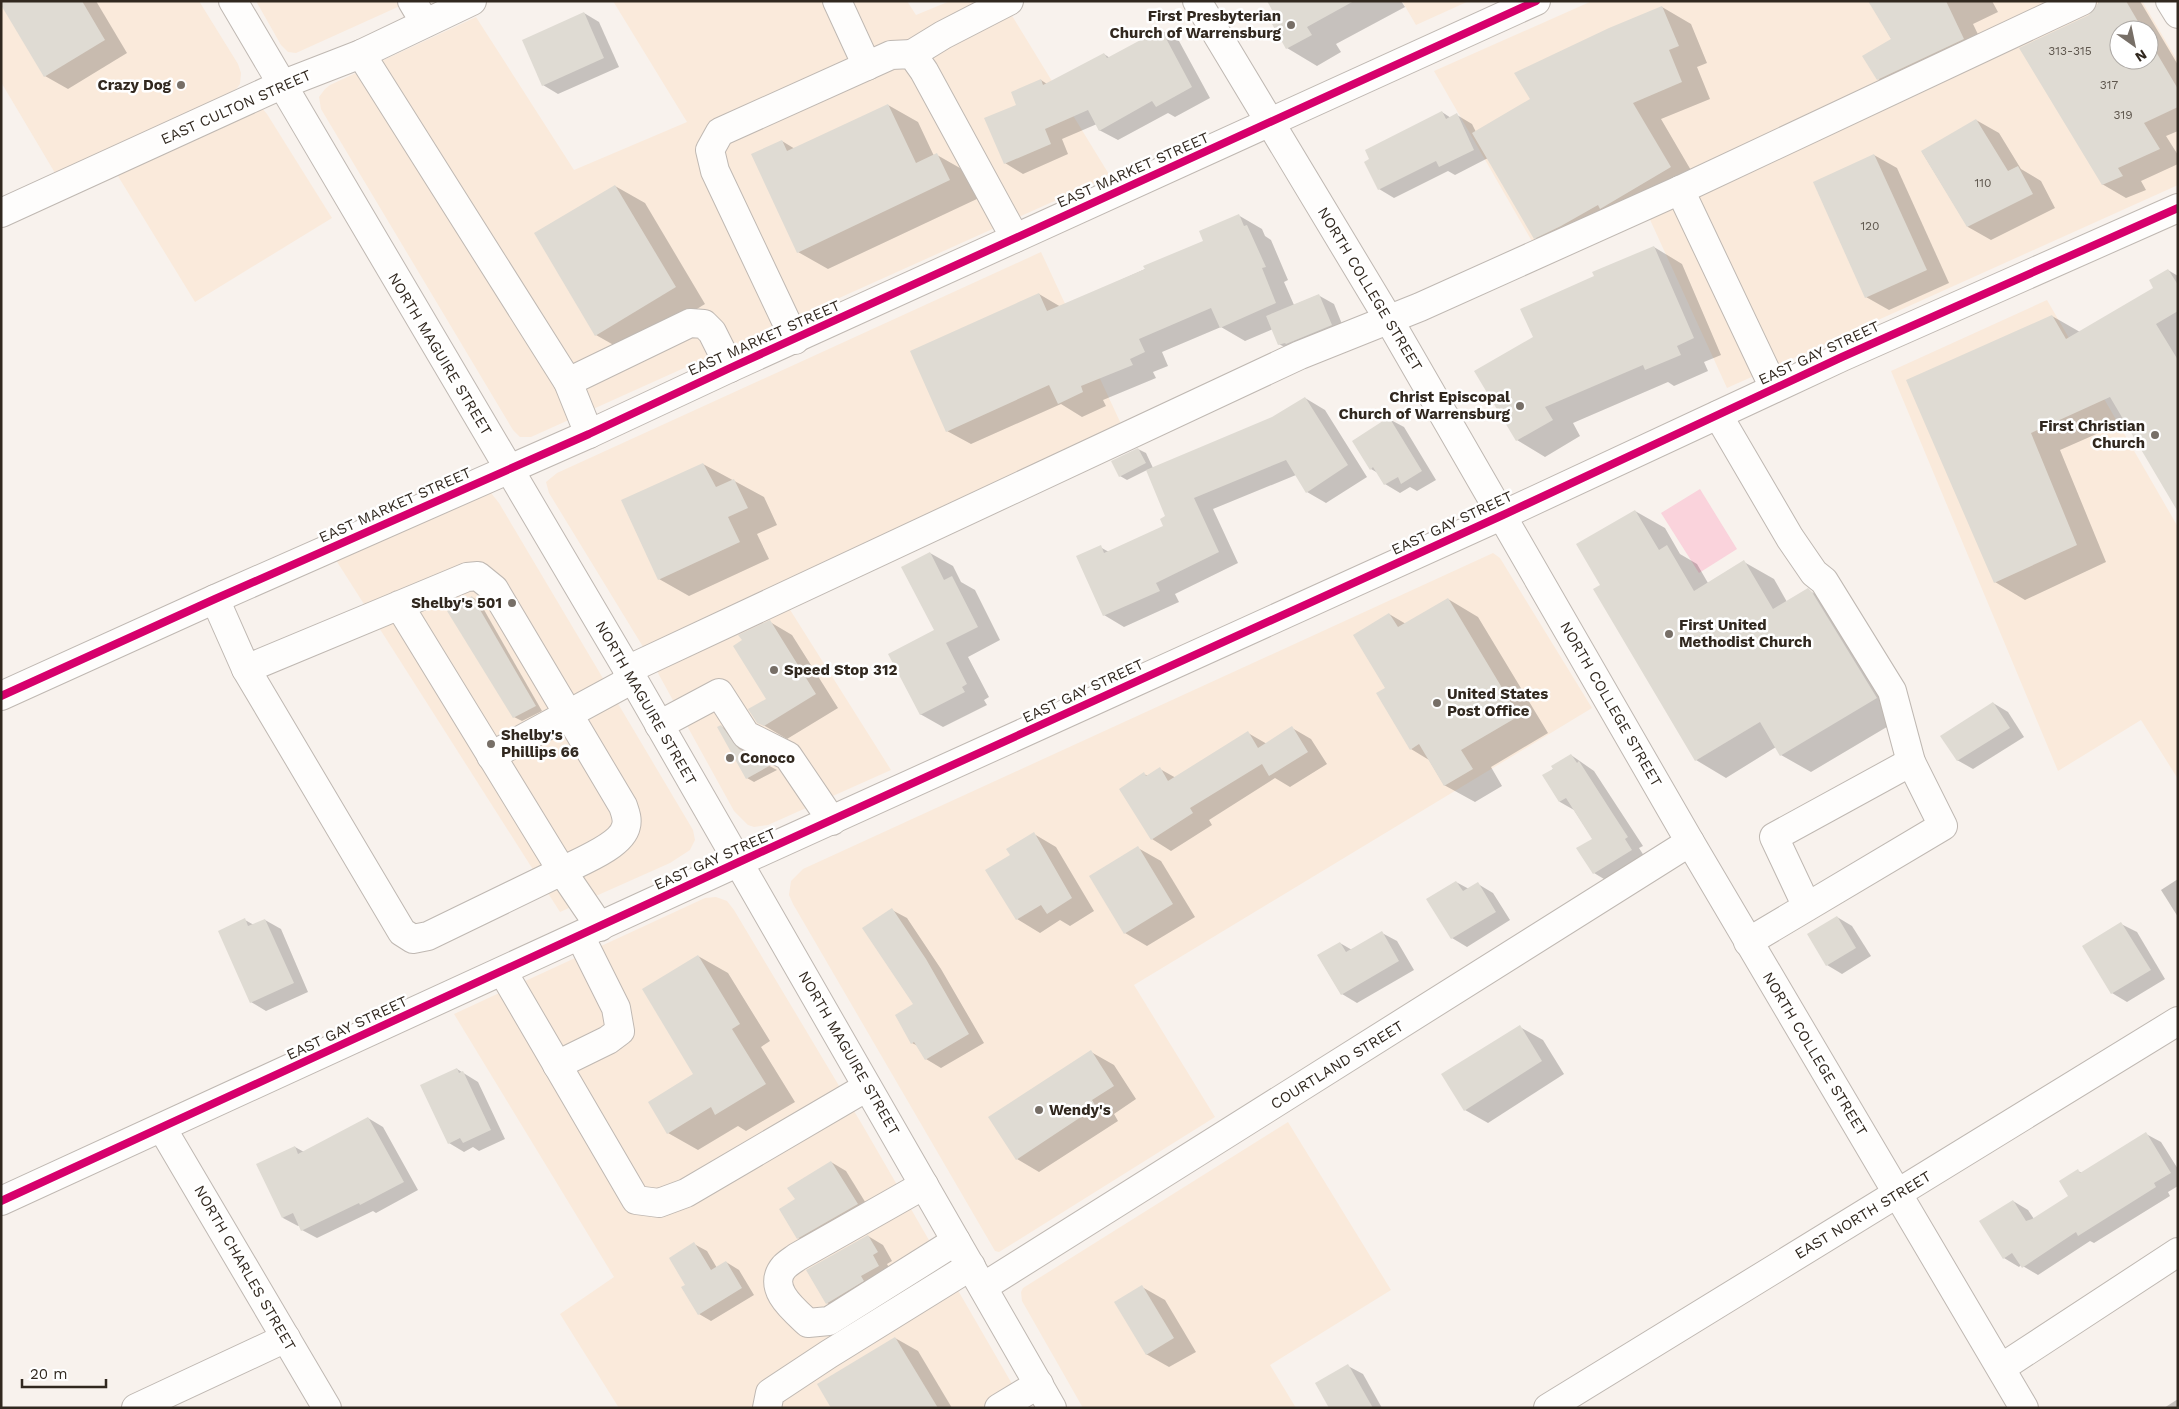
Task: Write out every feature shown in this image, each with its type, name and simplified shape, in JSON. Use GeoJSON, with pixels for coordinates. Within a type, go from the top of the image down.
{"type":"FeatureCollection","features":[{"type":"Feature","properties":{"kind":"street","name":"NORTH MAGUIRE STREET"},"geometry":{"type":"LineString","coordinates":[[233,1],[630,674],[1052,1408]]}},
{"type":"Feature","properties":{"kind":"street","name":"EAST CULTON STREET"},"geometry":{"type":"LineString","coordinates":[[1,213],[281,85],[361,54],[419,12],[472,1]]}},
{"type":"Feature","properties":{"kind":"street"},"geometry":{"type":"LineString","coordinates":[[837,1],[867,66]]}},
{"type":"Feature","properties":{"kind":"street"},"geometry":{"type":"LineString","coordinates":[[795,340],[715,171],[710,150],[720,132],[891,55],[912,54],[943,35],[1009,1]]}},
{"type":"Feature","properties":{"kind":"street","name":"NORTH COLLEGE STREET"},"geometry":{"type":"LineString","coordinates":[[1197,1],[1389,320],[1748,942],[2024,1408]]}},
{"type":"Feature","properties":{"kind":"street","name":"EAST MARKET STREET"},"geometry":{"type":"LineString","coordinates":[[1,696],[215,599],[589,434],[1536,1]]}},
{"type":"Feature","properties":{"kind":"street"},"geometry":{"type":"LineString","coordinates":[[491,756],[568,714],[630,674],[1291,359],[1389,320],[1680,190],[2082,1]]}},
{"type":"Feature","properties":{"kind":"street"},"geometry":{"type":"LineString","coordinates":[[2170,1],[2178,14]]}},
{"type":"Feature","properties":{"kind":"street"},"geometry":{"type":"LineString","coordinates":[[361,54],[568,382],[589,434]]}},
{"type":"Feature","properties":{"kind":"street"},"geometry":{"type":"LineString","coordinates":[[912,54],[924,71],[1015,238]]}},
{"type":"Feature","properties":{"kind":"street"},"geometry":{"type":"LineString","coordinates":[[1680,190],[1774,388]]}},
{"type":"Feature","properties":{"kind":"street","name":"EAST GAY STREET"},"geometry":{"type":"LineString","coordinates":[[1,1201],[739,862],[1503,515],[1774,388],[2178,208]]}},
{"type":"Feature","properties":{"kind":"street"},"geometry":{"type":"LineString","coordinates":[[568,382],[690,323],[704,324],[712,332],[730,368]]}},
{"type":"Feature","properties":{"kind":"street"},"geometry":{"type":"LineString","coordinates":[[1718,415],[1790,538],[1814,573],[1824,582],[1892,691],[1911,762],[1943,826],[1748,942]]}},
{"type":"Feature","properties":{"kind":"street"},"geometry":{"type":"LineString","coordinates":[[215,599],[246,669],[402,932],[413,939],[428,936],[608,847],[618,839],[626,827],[626,815],[623,806],[494,590],[478,576],[467,577],[246,669]]}},
{"type":"Feature","properties":{"kind":"street"},"geometry":{"type":"LineString","coordinates":[[399,605],[562,871],[590,932],[616,1008],[620,1031],[608,1040],[557,1065]]}},
{"type":"Feature","properties":{"kind":"street"},"geometry":{"type":"LineString","coordinates":[[659,725],[719,692],[746,735],[788,756],[832,821]]}},
{"type":"Feature","properties":{"kind":"street"},"geometry":{"type":"LineString","coordinates":[[1807,907],[1774,837],[1911,762]]}},
{"type":"Feature","properties":{"kind":"street","name":"COURTLAND STREET"},"geometry":{"type":"LineString","coordinates":[[767,1408],[770,1393],[977,1277],[1690,842]]}},
{"type":"Feature","properties":{"kind":"street"},"geometry":{"type":"LineString","coordinates":[[503,972],[636,1200],[659,1203],[686,1193],[867,1087]]}},
{"type":"Feature","properties":{"kind":"street","name":"EAST NORTH STREET"},"geometry":{"type":"LineString","coordinates":[[1548,1408],[1898,1195],[2178,1021]]}},
{"type":"Feature","properties":{"kind":"street","name":"NORTH CHARLES STREET"},"geometry":{"type":"LineString","coordinates":[[162,1128],[327,1408]]}},
{"type":"Feature","properties":{"kind":"street"},"geometry":{"type":"LineString","coordinates":[[924,1185],[797,1257],[783,1268],[778,1283],[783,1297],[808,1322],[829,1321],[956,1241]]}},
{"type":"Feature","properties":{"kind":"street"},"geometry":{"type":"LineString","coordinates":[[2001,1368],[2178,1252]]}},
{"type":"Feature","properties":{"kind":"street"},"geometry":{"type":"LineString","coordinates":[[136,1408],[286,1338]]}},
{"type":"Feature","properties":{"kind":"street"},"geometry":{"type":"LineString","coordinates":[[999,1408],[1039,1384]]}},
{"type":"Feature","properties":{"kind":"shaded area"},"geometry":{"type":"Polygon","coordinates":[[[1,1],[199,1],[238,64],[241,73],[240,84],[227,95],[55,173],[1,82],[1,1]]]}},
{"type":"Feature","properties":{"kind":"shaded area"},"geometry":{"type":"Polygon","coordinates":[[[256,1],[411,1],[296,53],[288,52],[281,45],[256,1]]]}},
{"type":"Feature","properties":{"kind":"shaded area"},"geometry":{"type":"Polygon","coordinates":[[[613,1],[907,1],[916,15],[950,1],[1003,1],[1110,176],[531,437],[520,437],[513,430],[321,109],[319,97],[330,85],[476,17],[574,170],[687,122],[613,1]]]}},
{"type":"Feature","properties":{"kind":"shaded area"},"geometry":{"type":"Polygon","coordinates":[[[1402,1],[1469,1],[1416,25],[1402,1]]]}},
{"type":"Feature","properties":{"kind":"shaded area"},"geometry":{"type":"Polygon","coordinates":[[[1592,1],[2142,1],[2153,20],[2109,20],[2109,70],[2159,70],[2159,30],[2178,62],[2178,185],[1727,388],[1641,200],[1537,250],[1434,71],[1592,1]]]}},
{"type":"Feature","properties":{"kind":"shaded area"},"geometry":{"type":"Polygon","coordinates":[[[259,105],[267,114],[332,218],[195,302],[113,168],[259,105]]]}},
{"type":"Feature","properties":{"kind":"shaded area"},"geometry":{"type":"Polygon","coordinates":[[[1041,252],[1129,441],[782,597],[891,770],[768,825],[754,827],[748,825],[734,811],[648,655],[549,493],[546,482],[557,473],[1041,252]]]}},
{"type":"Feature","properties":{"kind":"shaded area"},"geometry":{"type":"Polygon","coordinates":[[[2047,300],[2178,527],[2178,779],[2141,720],[2058,771],[1891,371],[2047,300]]]}},
{"type":"Feature","properties":{"kind":"shaded area"},"geometry":{"type":"Polygon","coordinates":[[[1700,489],[1737,549],[1699,573],[1661,513],[1700,489]]]}},
{"type":"Feature","properties":{"kind":"shaded area"},"geometry":{"type":"Polygon","coordinates":[[[491,493],[499,503],[693,830],[695,840],[690,850],[670,863],[560,912],[334,557],[477,494],[491,493]]]}},
{"type":"Feature","properties":{"kind":"shaded area"},"geometry":{"type":"Polygon","coordinates":[[[1493,553],[1500,558],[1592,708],[1134,985],[1215,1117],[999,1252],[995,1251],[793,904],[789,895],[791,881],[803,869],[1493,553]]]}},
{"type":"Feature","properties":{"kind":"shaded area"},"geometry":{"type":"Polygon","coordinates":[[[716,897],[727,901],[734,910],[863,1126],[1026,1408],[619,1408],[560,1314],[614,1277],[454,1014],[705,898],[716,897]]]}},
{"type":"Feature","properties":{"kind":"shaded area"},"geometry":{"type":"Polygon","coordinates":[[[1288,1122],[1391,1290],[1270,1365],[1296,1408],[1083,1408],[1022,1301],[1021,1292],[1023,1288],[1288,1122]]]}},
{"type":"Feature","properties":{"kind":"building"},"geometry":{"type":"Polygon","coordinates":[[[1,1],[82,1],[105,40],[44,77],[1,5],[1,1]]]}},
{"type":"Feature","properties":{"kind":"building","name":"First Presbyterian Church of Warrensburg"},"geometry":{"type":"Polygon","coordinates":[[[1267,1],[1354,1],[1307,27],[1312,35],[1286,49],[1272,24],[1278,21],[1267,1]]]}},
{"type":"Feature","properties":{"kind":"building"},"geometry":{"type":"Polygon","coordinates":[[[1868,1],[1946,1],[1964,39],[1877,80],[1862,56],[1891,39],[1868,1]]]}},
{"type":"Feature","properties":{"kind":"building"},"geometry":{"type":"Polygon","coordinates":[[[2100,1],[2126,1],[2137,20],[2109,20],[2109,70],[2159,70],[2159,57],[2178,89],[2178,107],[2144,123],[2160,149],[2118,168],[2123,176],[2102,185],[2019,48],[2089,15],[2100,1]]]}},
{"type":"Feature","properties":{"kind":"building"},"geometry":{"type":"Polygon","coordinates":[[[1662,6],[1679,46],[1669,50],[1682,82],[1633,103],[1671,167],[1600,209],[1598,205],[1534,239],[1472,133],[1530,99],[1514,73],[1609,28],[1662,6]]]}},
{"type":"Feature","properties":{"kind":"building"},"geometry":{"type":"Polygon","coordinates":[[[584,12],[604,58],[542,86],[522,40],[584,12]]]}},
{"type":"Feature","properties":{"kind":"building"},"geometry":{"type":"Polygon","coordinates":[[[1161,29],[1192,87],[1156,107],[1152,101],[1099,131],[1088,110],[1045,129],[1051,144],[1004,164],[984,118],[1016,105],[1011,92],[1041,79],[1043,85],[1104,53],[1107,58],[1161,29]]]}},
{"type":"Feature","properties":{"kind":"building"},"geometry":{"type":"Polygon","coordinates":[[[888,104],[916,163],[937,153],[950,180],[797,253],[751,154],[782,140],[787,151],[888,104]]]}},
{"type":"Feature","properties":{"kind":"building"},"geometry":{"type":"Polygon","coordinates":[[[1442,111],[1446,119],[1457,113],[1474,150],[1439,167],[1436,161],[1378,190],[1364,162],[1369,159],[1365,150],[1442,111]]]}},
{"type":"Feature","properties":{"kind":"building"},"geometry":{"type":"Polygon","coordinates":[[[1976,119],[2008,171],[2018,166],[2033,194],[1967,227],[1921,151],[1976,119]]]}},
{"type":"Feature","properties":{"kind":"building"},"geometry":{"type":"Polygon","coordinates":[[[1874,154],[1927,270],[1865,298],[1813,182],[1874,154]]]}},
{"type":"Feature","properties":{"kind":"building"},"geometry":{"type":"Polygon","coordinates":[[[615,185],[676,287],[595,336],[534,233],[615,185]]]}},
{"type":"Feature","properties":{"kind":"building"},"geometry":{"type":"Polygon","coordinates":[[[1239,214],[1244,226],[1247,225],[1266,267],[1262,268],[1276,303],[1220,328],[1211,308],[1139,339],[1145,352],[1130,359],[1133,365],[1081,386],[1083,392],[1058,404],[1049,385],[946,432],[910,351],[1039,293],[1047,311],[1145,269],[1143,266],[1203,241],[1199,231],[1239,214]]]}},
{"type":"Feature","properties":{"kind":"building"},"geometry":{"type":"Polygon","coordinates":[[[1654,246],[1694,338],[1677,346],[1681,355],[1645,370],[1643,365],[1545,407],[1553,420],[1516,441],[1474,371],[1533,337],[1520,309],[1594,276],[1592,272],[1654,246]]]}},
{"type":"Feature","properties":{"kind":"building"},"geometry":{"type":"Polygon","coordinates":[[[2168,269],[2178,285],[2178,311],[2156,324],[2178,360],[2178,512],[2110,397],[2031,433],[2077,545],[1994,583],[1906,380],[2052,315],[2066,339],[2153,288],[2149,280],[2168,269]]]}},
{"type":"Feature","properties":{"kind":"building"},"geometry":{"type":"Polygon","coordinates":[[[1319,294],[1332,325],[1286,344],[1278,345],[1266,316],[1319,294]]]}},
{"type":"Feature","properties":{"kind":"building"},"geometry":{"type":"Polygon","coordinates":[[[1305,397],[1348,465],[1306,493],[1286,460],[1194,498],[1219,552],[1156,583],[1160,591],[1103,616],[1076,556],[1101,545],[1104,553],[1163,526],[1160,519],[1165,516],[1146,470],[1272,417],[1305,397]]]}},
{"type":"Feature","properties":{"kind":"building"},"geometry":{"type":"Polygon","coordinates":[[[1389,417],[1422,471],[1401,484],[1398,477],[1384,485],[1373,467],[1370,470],[1352,441],[1389,417]]]}},
{"type":"Feature","properties":{"kind":"building"},"geometry":{"type":"Polygon","coordinates":[[[1138,448],[1146,463],[1119,477],[1111,461],[1138,448]]]}},
{"type":"Feature","properties":{"kind":"building"},"geometry":{"type":"Polygon","coordinates":[[[703,463],[716,487],[734,479],[748,508],[728,517],[740,542],[658,580],[621,500],[703,463]]]}},
{"type":"Feature","properties":{"kind":"building"},"geometry":{"type":"Polygon","coordinates":[[[1635,510],[1659,550],[1667,545],[1694,591],[1744,560],[1773,609],[1808,588],[1877,698],[1780,756],[1760,722],[1695,761],[1593,589],[1600,585],[1576,544],[1635,510]]]}},
{"type":"Feature","properties":{"kind":"building"},"geometry":{"type":"Polygon","coordinates":[[[930,552],[944,580],[952,576],[978,627],[946,643],[967,684],[962,687],[965,692],[920,715],[888,654],[934,630],[901,567],[930,552]]]}},
{"type":"Feature","properties":{"kind":"building"},"geometry":{"type":"Polygon","coordinates":[[[472,596],[536,706],[513,718],[447,611],[472,596]]]}},
{"type":"Feature","properties":{"kind":"building"},"geometry":{"type":"Polygon","coordinates":[[[1448,598],[1519,716],[1461,750],[1473,769],[1444,786],[1419,744],[1410,750],[1376,693],[1385,688],[1353,635],[1389,613],[1398,627],[1448,598]]]}},
{"type":"Feature","properties":{"kind":"building","name":"Speed Stop 312"},"geometry":{"type":"Polygon","coordinates":[[[770,620],[816,694],[764,726],[757,723],[748,709],[766,699],[733,646],[742,640],[738,635],[770,620]]]}},
{"type":"Feature","properties":{"kind":"building"},"geometry":{"type":"Polygon","coordinates":[[[1993,702],[2010,728],[1957,761],[1940,736],[1993,702]]]}},
{"type":"Feature","properties":{"kind":"building"},"geometry":{"type":"Polygon","coordinates":[[[721,725],[739,749],[771,765],[746,779],[717,727],[721,725]]]}},
{"type":"Feature","properties":{"kind":"building"},"geometry":{"type":"Polygon","coordinates":[[[1292,726],[1308,752],[1269,776],[1262,764],[1190,808],[1193,813],[1151,840],[1119,789],[1144,772],[1146,776],[1160,767],[1168,781],[1248,731],[1258,748],[1292,726]]]}},
{"type":"Feature","properties":{"kind":"building"},"geometry":{"type":"Polygon","coordinates":[[[1571,754],[1577,763],[1579,761],[1628,837],[1625,839],[1632,850],[1593,874],[1576,848],[1592,839],[1566,798],[1559,802],[1542,775],[1553,769],[1551,766],[1571,754]]]}},
{"type":"Feature","properties":{"kind":"building"},"geometry":{"type":"Polygon","coordinates":[[[1034,832],[1072,898],[1047,914],[1041,905],[1016,920],[985,870],[1010,855],[1006,849],[1034,832]]]}},
{"type":"Feature","properties":{"kind":"building"},"geometry":{"type":"Polygon","coordinates":[[[1138,846],[1173,904],[1124,934],[1089,876],[1138,846]]]}},
{"type":"Feature","properties":{"kind":"building"},"geometry":{"type":"Polygon","coordinates":[[[1456,881],[1463,891],[1478,882],[1496,912],[1451,939],[1426,899],[1456,881]]]}},
{"type":"Feature","properties":{"kind":"building"},"geometry":{"type":"Polygon","coordinates":[[[892,908],[926,959],[969,1034],[925,1060],[914,1042],[911,1044],[895,1015],[913,1004],[862,928],[892,908]]]}},
{"type":"Feature","properties":{"kind":"building"},"geometry":{"type":"Polygon","coordinates":[[[1837,916],[1856,948],[1826,966],[1807,934],[1837,916]]]}},
{"type":"Feature","properties":{"kind":"building"},"geometry":{"type":"Polygon","coordinates":[[[245,918],[248,926],[265,919],[294,983],[250,1003],[218,931],[245,918]]]}},
{"type":"Feature","properties":{"kind":"building"},"geometry":{"type":"Polygon","coordinates":[[[2121,922],[2151,970],[2111,994],[2082,946],[2121,922]]]}},
{"type":"Feature","properties":{"kind":"building"},"geometry":{"type":"Polygon","coordinates":[[[1382,931],[1399,961],[1341,995],[1317,955],[1340,942],[1346,952],[1382,931]]]}},
{"type":"Feature","properties":{"kind":"building"},"geometry":{"type":"Polygon","coordinates":[[[698,955],[740,1024],[732,1029],[766,1084],[715,1115],[711,1107],[667,1134],[648,1102],[693,1074],[642,989],[698,955]]]}},
{"type":"Feature","properties":{"kind":"building"},"geometry":{"type":"Polygon","coordinates":[[[1520,1025],[1542,1061],[1464,1111],[1441,1074],[1520,1025]]]}},
{"type":"Feature","properties":{"kind":"building"},"geometry":{"type":"Polygon","coordinates":[[[1091,1050],[1114,1086],[1092,1100],[1096,1107],[1016,1160],[988,1117],[1091,1050]]]}},
{"type":"Feature","properties":{"kind":"building"},"geometry":{"type":"Polygon","coordinates":[[[457,1068],[459,1073],[463,1071],[491,1130],[463,1143],[460,1138],[448,1144],[420,1085],[457,1068]]]}},
{"type":"Feature","properties":{"kind":"building"},"geometry":{"type":"Polygon","coordinates":[[[368,1117],[404,1182],[360,1205],[359,1203],[301,1231],[293,1213],[282,1218],[256,1164],[295,1146],[298,1154],[368,1117]]]}},
{"type":"Feature","properties":{"kind":"building"},"geometry":{"type":"Polygon","coordinates":[[[2146,1132],[2171,1173],[2154,1183],[2156,1187],[2078,1236],[2076,1232],[2022,1268],[2012,1253],[2003,1259],[1979,1221],[2013,1200],[2026,1221],[2032,1219],[2068,1196],[2059,1181],[2078,1169],[2080,1173],[2146,1132]]]}},
{"type":"Feature","properties":{"kind":"building"},"geometry":{"type":"Polygon","coordinates":[[[831,1161],[858,1204],[797,1239],[779,1209],[795,1199],[787,1188],[831,1161]]]}},
{"type":"Feature","properties":{"kind":"building"},"geometry":{"type":"Polygon","coordinates":[[[868,1235],[878,1252],[873,1255],[879,1266],[861,1276],[864,1281],[826,1304],[806,1270],[868,1235]]]}},
{"type":"Feature","properties":{"kind":"building"},"geometry":{"type":"Polygon","coordinates":[[[694,1242],[711,1270],[726,1261],[742,1288],[698,1315],[681,1287],[685,1285],[669,1258],[694,1242]]]}},
{"type":"Feature","properties":{"kind":"building"},"geometry":{"type":"Polygon","coordinates":[[[1142,1285],[1174,1338],[1146,1355],[1114,1302],[1142,1285]]]}},
{"type":"Feature","properties":{"kind":"building"},"geometry":{"type":"Polygon","coordinates":[[[895,1337],[938,1408],[831,1408],[817,1384],[895,1337]]]}},
{"type":"Feature","properties":{"kind":"building"},"geometry":{"type":"Polygon","coordinates":[[[1348,1364],[1373,1408],[1329,1408],[1315,1383],[1348,1364]]]}},
{"type":"Feature","properties":{"kind":"cycle path"},"geometry":{"type":"LineString","coordinates":[[1,696],[215,599],[589,434],[1536,1]]}},
{"type":"Feature","properties":{"kind":"cycle path"},"geometry":{"type":"LineString","coordinates":[[1,1201],[739,862],[1503,515],[1842,357],[2178,208]]}},
{"type":"Feature","properties":{"kind":"place","name":"First Presbyterian Church of Warrensburg"},"geometry":{"type":"Point","coordinates":[1291,25]}},
{"type":"Feature","properties":{"kind":"place","name":"Crazy Dog"},"geometry":{"type":"Point","coordinates":[181,85]}},
{"type":"Feature","properties":{"kind":"place","name":"Christ Episcopal Church of Warrensburg"},"geometry":{"type":"Point","coordinates":[1520,406]}},
{"type":"Feature","properties":{"kind":"place","name":"First Christian Church"},"geometry":{"type":"Point","coordinates":[2155,435]}},
{"type":"Feature","properties":{"kind":"place","name":"Shelby's 501"},"geometry":{"type":"Point","coordinates":[512,603]}},
{"type":"Feature","properties":{"kind":"place","name":"First United Methodist Church"},"geometry":{"type":"Point","coordinates":[1669,634]}},
{"type":"Feature","properties":{"kind":"place","name":"Speed Stop 312"},"geometry":{"type":"Point","coordinates":[774,670]}},
{"type":"Feature","properties":{"kind":"place","name":"United States Post Office"},"geometry":{"type":"Point","coordinates":[1437,703]}},
{"type":"Feature","properties":{"kind":"place","name":"Shelby's Phillips 66"},"geometry":{"type":"Point","coordinates":[491,744]}},
{"type":"Feature","properties":{"kind":"place","name":"Conoco"},"geometry":{"type":"Point","coordinates":[730,758]}},
{"type":"Feature","properties":{"kind":"place","name":"Wendy's"},"geometry":{"type":"Point","coordinates":[1039,1110]}}]}
